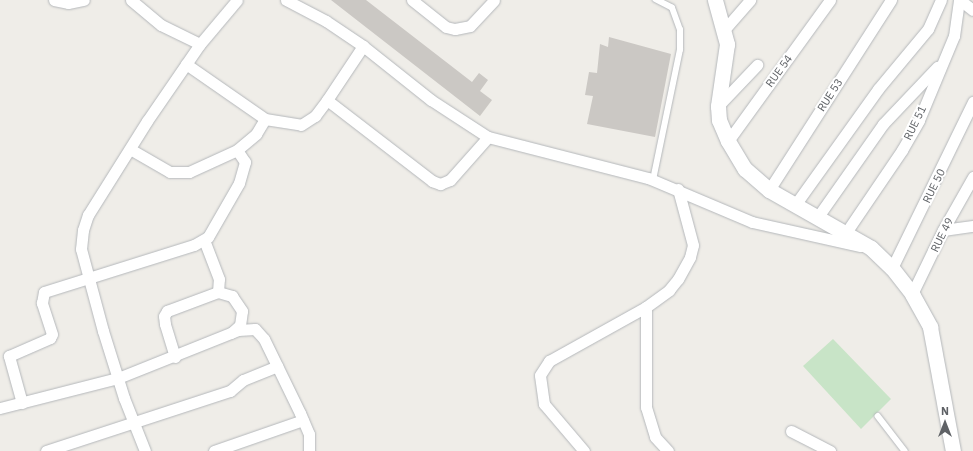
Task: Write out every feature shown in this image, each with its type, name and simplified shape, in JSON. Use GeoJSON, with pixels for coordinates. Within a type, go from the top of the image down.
{"type":"FeatureCollection","features":[{"type":"Feature","properties":{"kind":"street"},"geometry":{"type":"LineString","coordinates":[[54,0],[68,3],[84,0]]}},
{"type":"Feature","properties":{"kind":"street"},"geometry":{"type":"LineString","coordinates":[[131,0],[155,22],[200,44]]}},
{"type":"Feature","properties":{"kind":"street"},"geometry":{"type":"LineString","coordinates":[[145,451],[118,378],[89,279],[81,249],[83,230],[88,215],[186,64],[200,44],[237,0]]}},
{"type":"Feature","properties":{"kind":"street"},"geometry":{"type":"LineString","coordinates":[[286,0],[326,21],[363,46],[431,100],[488,137],[653,180],[678,189],[752,222],[871,248]]}},
{"type":"Feature","properties":{"kind":"street"},"geometry":{"type":"LineString","coordinates":[[412,0],[446,26],[454,29],[470,26],[494,0]]}},
{"type":"Feature","properties":{"kind":"street"},"geometry":{"type":"LineString","coordinates":[[715,0],[724,30],[727,56],[718,106],[719,120],[728,141],[745,169],[769,190],[871,248],[892,268],[912,294],[931,332],[953,451]]}},
{"type":"Feature","properties":{"kind":"street"},"geometry":{"type":"LineString","coordinates":[[724,30],[750,0]]}},
{"type":"Feature","properties":{"kind":"street","name":"RUE 54"},"geometry":{"type":"LineString","coordinates":[[728,141],[830,0]]}},
{"type":"Feature","properties":{"kind":"street","name":"RUE 53"},"geometry":{"type":"LineString","coordinates":[[769,190],[892,0]]}},
{"type":"Feature","properties":{"kind":"street"},"geometry":{"type":"LineString","coordinates":[[795,205],[878,89],[928,29],[941,0]]}},
{"type":"Feature","properties":{"kind":"street"},"geometry":{"type":"LineString","coordinates":[[960,0],[973,10]]}},
{"type":"Feature","properties":{"kind":"street","name":"RUE 51"},"geometry":{"type":"LineString","coordinates":[[845,234],[905,144],[919,120],[940,65],[956,30],[960,0]]}},
{"type":"Feature","properties":{"kind":"street"},"geometry":{"type":"LineString","coordinates":[[186,64],[265,119],[301,125],[315,116],[363,46]]}},
{"type":"Feature","properties":{"kind":"street"},"geometry":{"type":"LineString","coordinates":[[718,106],[757,65]]}},
{"type":"Feature","properties":{"kind":"street"},"geometry":{"type":"LineString","coordinates":[[817,218],[883,124],[940,65]]}},
{"type":"Feature","properties":{"kind":"street"},"geometry":{"type":"LineString","coordinates":[[326,100],[436,184],[450,180],[488,137]]}},
{"type":"Feature","properties":{"kind":"street","name":"RUE 50"},"geometry":{"type":"LineString","coordinates":[[892,268],[973,102]]}},
{"type":"Feature","properties":{"kind":"street"},"geometry":{"type":"LineString","coordinates":[[130,149],[178,173],[189,172],[237,150],[256,134],[265,119]]}},
{"type":"Feature","properties":{"kind":"street"},"geometry":{"type":"LineString","coordinates":[[22,403],[9,356],[50,338],[52,334],[42,303],[44,292],[194,246],[204,240],[208,237],[239,183],[245,162],[237,150]]}},
{"type":"Feature","properties":{"kind":"street","name":"RUE 49"},"geometry":{"type":"LineString","coordinates":[[912,294],[944,230],[973,177]]}},
{"type":"Feature","properties":{"kind":"street"},"geometry":{"type":"LineString","coordinates":[[584,451],[544,404],[540,376],[548,361],[646,307],[669,290],[690,256],[692,237],[682,213],[678,189]]}},
{"type":"Feature","properties":{"kind":"street"},"geometry":{"type":"LineString","coordinates":[[944,230],[973,226]]}},
{"type":"Feature","properties":{"kind":"street"},"geometry":{"type":"LineString","coordinates":[[204,240],[219,278],[218,292]]}},
{"type":"Feature","properties":{"kind":"street"},"geometry":{"type":"LineString","coordinates":[[175,357],[165,324],[164,316],[167,311],[218,292],[232,296],[242,311],[240,325],[230,334]]}},
{"type":"Feature","properties":{"kind":"street"},"geometry":{"type":"LineString","coordinates":[[646,307],[646,407],[654,437],[668,451]]}},
{"type":"Feature","properties":{"kind":"street"},"geometry":{"type":"LineString","coordinates":[[0,408],[118,378],[244,329],[258,331],[277,366],[309,434],[309,451]]}},
{"type":"Feature","properties":{"kind":"street"},"geometry":{"type":"LineString","coordinates":[[46,451],[230,392],[243,380],[277,366]]}},
{"type":"Feature","properties":{"kind":"street"},"geometry":{"type":"LineString","coordinates":[[214,451],[303,420]]}},
{"type":"Feature","properties":{"kind":"street"},"geometry":{"type":"LineString","coordinates":[[791,431],[830,451]]}},
{"type":"Feature","properties":{"kind":"lane"},"geometry":{"type":"LineString","coordinates":[[653,180],[680,50],[680,30],[672,8],[656,0]]}},
{"type":"Feature","properties":{"kind":"lane"},"geometry":{"type":"LineString","coordinates":[[878,416],[905,451]]}},
{"type":"Feature","properties":{"kind":"green space"},"geometry":{"type":"Polygon","coordinates":[[[833,339],[891,399],[861,429],[803,366],[833,339]]]}},
{"type":"Feature","properties":{"kind":"building"},"geometry":{"type":"Polygon","coordinates":[[[331,0],[366,0],[472,82],[479,73],[488,80],[480,91],[492,100],[480,116],[331,0]]]}},
{"type":"Feature","properties":{"kind":"building"},"geometry":{"type":"Polygon","coordinates":[[[609,37],[671,54],[655,137],[587,124],[593,96],[585,95],[589,72],[597,73],[600,44],[608,47],[609,37]]]}}]}
